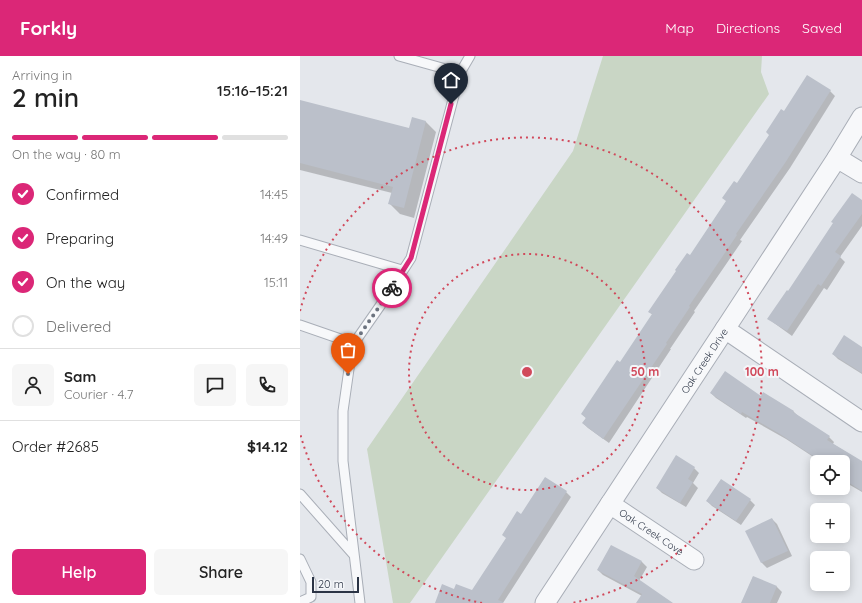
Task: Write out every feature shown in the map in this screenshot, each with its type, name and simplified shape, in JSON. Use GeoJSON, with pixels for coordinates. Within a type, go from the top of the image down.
{"type":"FeatureCollection","features":[{"type":"Feature","properties":{"kind":"street","name":"Oak Creek Drive"},"geometry":{"type":"LineString","coordinates":[[544,603],[837,158],[862,117]]}},
{"type":"Feature","properties":{"kind":"street"},"geometry":{"type":"LineString","coordinates":[[837,158],[862,173]]}},
{"type":"Feature","properties":{"kind":"street"},"geometry":{"type":"LineString","coordinates":[[725,329],[862,422]]}},
{"type":"Feature","properties":{"kind":"street","name":"Oak Creek Cove"},"geometry":{"type":"LineString","coordinates":[[610,504],[694,560]]}},
{"type":"Feature","properties":{"kind":"lane"},"geometry":{"type":"LineString","coordinates":[[399,56],[460,73]]}},
{"type":"Feature","properties":{"kind":"lane"},"geometry":{"type":"LineString","coordinates":[[360,603],[343,460],[343,411],[350,362],[357,339],[411,258],[460,73],[470,56]]}},
{"type":"Feature","properties":{"kind":"lane"},"geometry":{"type":"LineString","coordinates":[[300,240],[402,270]]}},
{"type":"Feature","properties":{"kind":"lane"},"geometry":{"type":"LineString","coordinates":[[300,325],[355,344]]}},
{"type":"Feature","properties":{"kind":"lane"},"geometry":{"type":"LineString","coordinates":[[300,494],[354,555]]}},
{"type":"Feature","properties":{"kind":"lane"},"geometry":{"type":"LineString","coordinates":[[300,559],[311,582],[311,597],[300,602]]}},
{"type":"Feature","properties":{"kind":"green space"},"geometry":{"type":"Polygon","coordinates":[[[603,56],[762,56],[761,72],[769,94],[410,603],[393,603],[367,449],[573,151],[603,56]]]}},
{"type":"Feature","properties":{"kind":"building"},"geometry":{"type":"Polygon","coordinates":[[[807,75],[831,90],[785,163],[689,306],[690,307],[666,343],[667,344],[603,439],[582,423],[586,418],[581,414],[617,360],[620,362],[652,314],[648,312],[676,271],[675,270],[687,253],[690,255],[726,201],[722,198],[734,181],[737,183],[769,135],[766,132],[781,109],[784,111],[807,75]]]}},
{"type":"Feature","properties":{"kind":"building"},"geometry":{"type":"Polygon","coordinates":[[[300,100],[409,128],[412,117],[426,121],[404,208],[388,204],[393,187],[300,163],[300,100]]]}},
{"type":"Feature","properties":{"kind":"building"},"geometry":{"type":"Polygon","coordinates":[[[852,193],[862,200],[862,214],[835,252],[841,256],[821,286],[818,284],[787,331],[767,319],[787,290],[788,291],[833,223],[831,222],[852,193]]]}},
{"type":"Feature","properties":{"kind":"building"},"geometry":{"type":"Polygon","coordinates":[[[844,335],[862,347],[862,373],[832,354],[844,335]]]}},
{"type":"Feature","properties":{"kind":"building"},"geometry":{"type":"Polygon","coordinates":[[[725,371],[761,396],[763,392],[794,411],[793,412],[830,436],[827,440],[862,461],[862,491],[850,483],[850,455],[812,455],[780,434],[742,412],[741,414],[710,393],[725,371]]]}},
{"type":"Feature","properties":{"kind":"building"},"geometry":{"type":"Polygon","coordinates":[[[676,455],[695,467],[688,479],[693,482],[680,503],[656,488],[676,455]]]}},
{"type":"Feature","properties":{"kind":"building"},"geometry":{"type":"Polygon","coordinates":[[[545,477],[567,491],[498,600],[503,603],[435,603],[442,584],[454,589],[456,584],[472,590],[506,538],[502,535],[517,511],[521,514],[545,477]]]}},
{"type":"Feature","properties":{"kind":"building"},"geometry":{"type":"Polygon","coordinates":[[[721,479],[751,499],[736,521],[706,501],[721,479]]]}},
{"type":"Feature","properties":{"kind":"building"},"geometry":{"type":"Polygon","coordinates":[[[772,518],[788,551],[761,563],[745,531],[772,518]]]}},
{"type":"Feature","properties":{"kind":"building"},"geometry":{"type":"Polygon","coordinates":[[[611,545],[642,561],[634,576],[673,603],[636,603],[642,594],[597,570],[611,545]]]}},
{"type":"Feature","properties":{"kind":"building"},"geometry":{"type":"Polygon","coordinates":[[[753,576],[777,586],[770,603],[741,603],[753,576]]]}},
{"type":"Feature","properties":{"kind":"way so far"},"geometry":{"type":"LineString","coordinates":[[348,374],[357,339],[392,288]]}},
{"type":"Feature","properties":{"kind":"route"},"geometry":{"type":"LineString","coordinates":[[392,288],[411,258],[451,104]]}}]}
